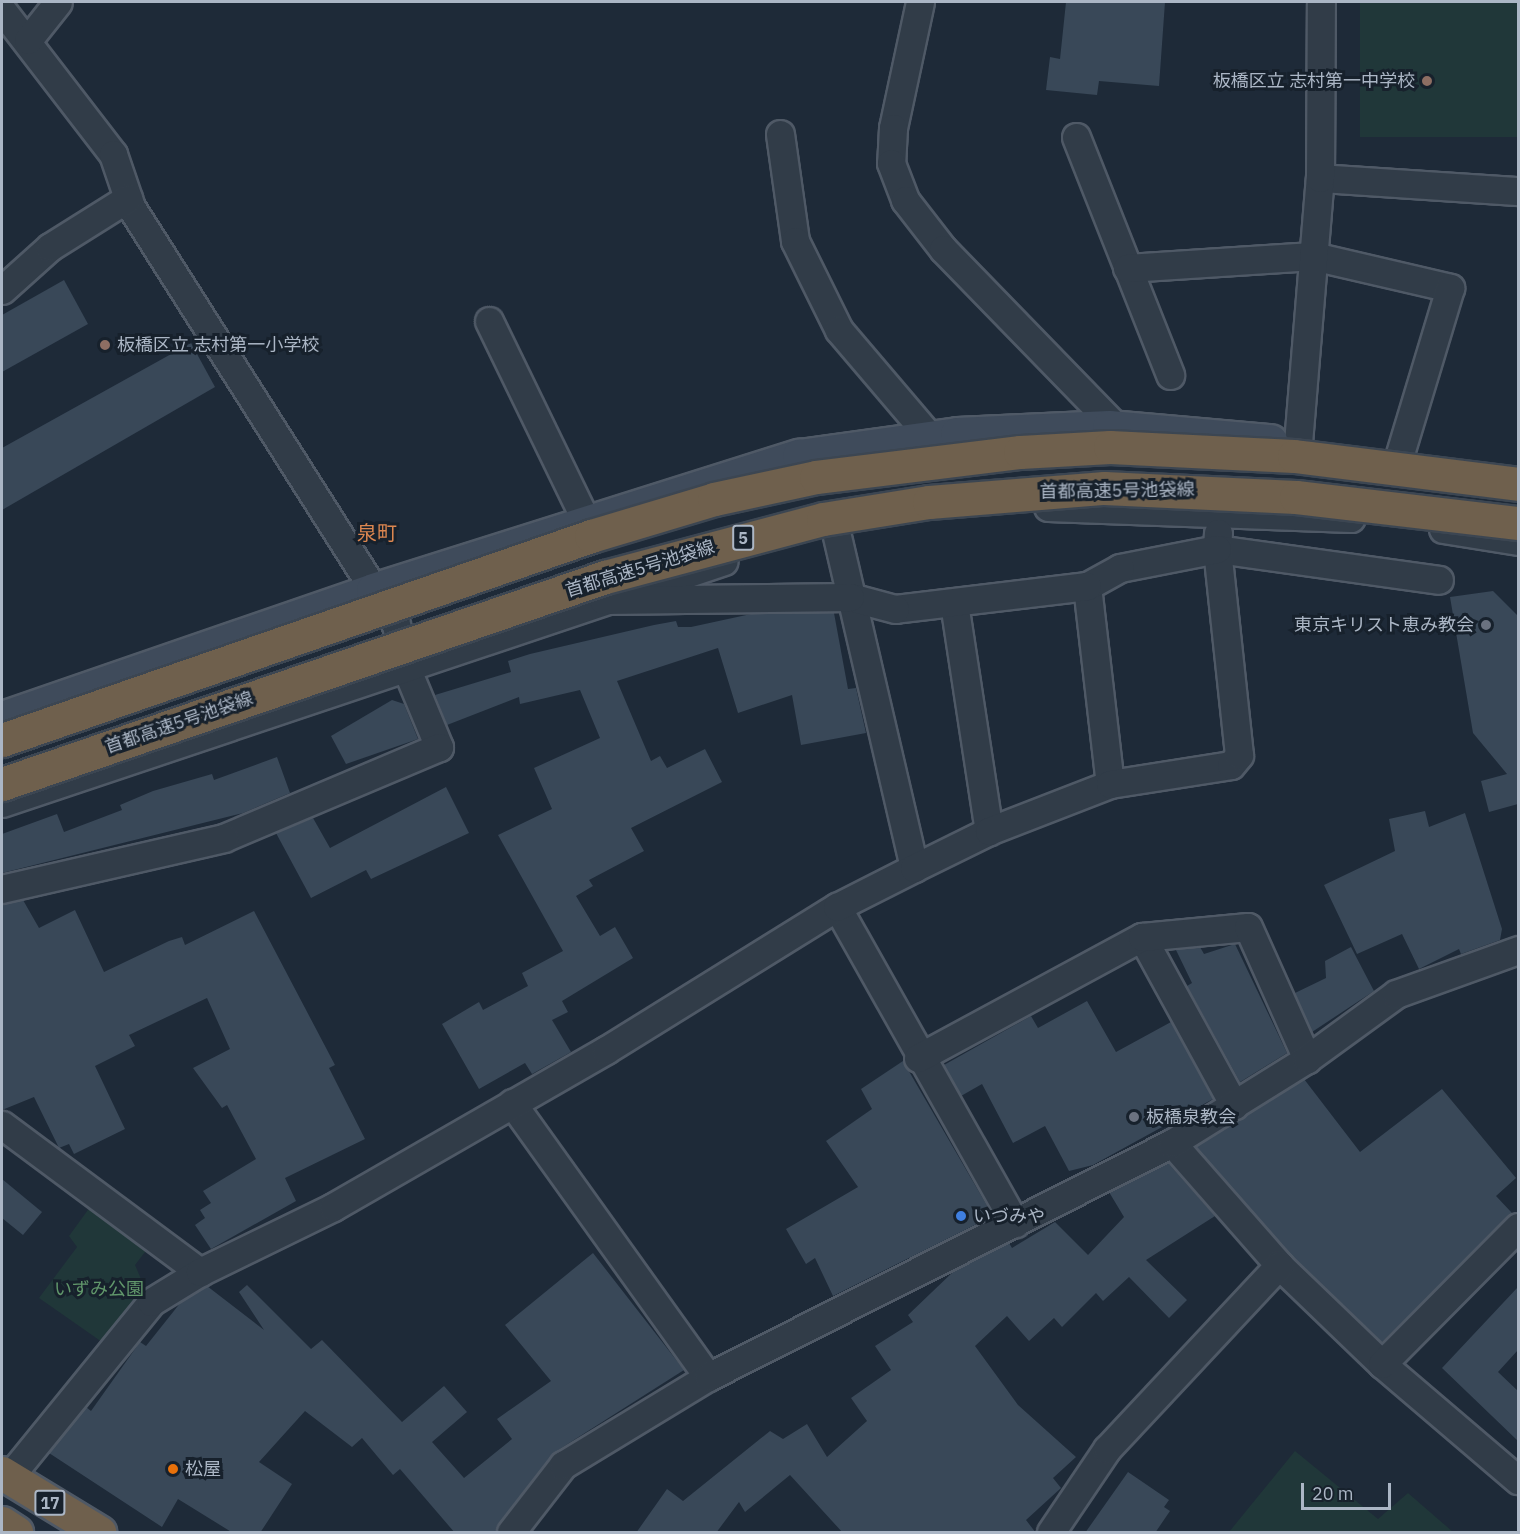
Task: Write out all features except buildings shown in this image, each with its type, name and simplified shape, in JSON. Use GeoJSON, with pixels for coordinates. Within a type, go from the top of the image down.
{"type":"FeatureCollection","features":[{"type":"Feature","properties":{"kind":"highway"},"geometry":{"type":"LineString","coordinates":[[2,740],[591,536],[714,499],[816,477],[1020,452],[1110,447],[1294,456],[1518,484]]}},
{"type":"Feature","properties":{"kind":"highway","name":"首都高速5号池袋線"},"geometry":{"type":"LineString","coordinates":[[2,784],[605,578],[823,519],[929,502],[1104,488],[1296,497],[1518,523]]}},
{"type":"Feature","properties":{"kind":"highway","name":"17"},"geometry":{"type":"LineString","coordinates":[[5,1475],[99,1533]]}},
{"type":"Feature","properties":{"kind":"highway","name":"17"},"geometry":{"type":"LineString","coordinates":[[2,1523],[16,1533]]}},
{"type":"Feature","properties":{"kind":"street"},"geometry":{"type":"LineString","coordinates":[[27,40],[58,2]]}},
{"type":"Feature","properties":{"kind":"street"},"geometry":{"type":"LineString","coordinates":[[920,2],[893,128],[891,163],[905,200],[943,249],[1116,428]]}},
{"type":"Feature","properties":{"kind":"street"},"geometry":{"type":"LineString","coordinates":[[1298,443],[1320,178],[1321,2]]}},
{"type":"Feature","properties":{"kind":"street"},"geometry":{"type":"LineString","coordinates":[[2,10],[113,154],[128,198],[396,625],[405,665],[439,747],[224,838],[2,889]]}},
{"type":"Feature","properties":{"kind":"street"},"geometry":{"type":"LineString","coordinates":[[780,134],[795,241],[839,330],[931,438]]}},
{"type":"Feature","properties":{"kind":"street"},"geometry":{"type":"LineString","coordinates":[[1076,138],[1170,375]]}},
{"type":"Feature","properties":{"kind":"street"},"geometry":{"type":"LineString","coordinates":[[1320,178],[1518,191]]}},
{"type":"Feature","properties":{"kind":"street"},"geometry":{"type":"LineString","coordinates":[[2,290],[50,247],[128,198]]}},
{"type":"Feature","properties":{"kind":"street"},"geometry":{"type":"LineString","coordinates":[[1127,268],[1313,256],[1450,288],[1399,457]]}},
{"type":"Feature","properties":{"kind":"street"},"geometry":{"type":"LineString","coordinates":[[489,321],[586,521]]}},
{"type":"Feature","properties":{"kind":"street"},"geometry":{"type":"LineString","coordinates":[[2,718],[374,590],[586,521],[799,456],[931,438],[1116,428],[1298,443],[1518,472]]}},
{"type":"Feature","properties":{"kind":"street"},"geometry":{"type":"LineString","coordinates":[[2,803],[603,600],[836,532],[990,508],[1221,511],[1380,520],[1518,541]]}},
{"type":"Feature","properties":{"kind":"street"},"geometry":{"type":"LineString","coordinates":[[5,1475],[151,1302],[200,1272],[333,1207],[512,1103],[837,907],[989,831],[1110,784],[1231,765],[1239,755],[1217,549],[1221,511]]}},
{"type":"Feature","properties":{"kind":"street"},"geometry":{"type":"LineString","coordinates":[[836,532],[914,868]]}},
{"type":"Feature","properties":{"kind":"street"},"geometry":{"type":"LineString","coordinates":[[603,600],[850,597],[895,609],[1087,586],[1120,568],[1217,549],[1439,580]]}},
{"type":"Feature","properties":{"kind":"street"},"geometry":{"type":"LineString","coordinates":[[1087,586],[1110,784]]}},
{"type":"Feature","properties":{"kind":"street"},"geometry":{"type":"LineString","coordinates":[[954,603],[989,831]]}},
{"type":"Feature","properties":{"kind":"street"},"geometry":{"type":"LineString","coordinates":[[837,907],[918,1058],[1015,1223]]}},
{"type":"Feature","properties":{"kind":"street"},"geometry":{"type":"LineString","coordinates":[[918,1058],[1142,937],[1248,927],[1307,1059]]}},
{"type":"Feature","properties":{"kind":"street"},"geometry":{"type":"LineString","coordinates":[[1142,937],[1234,1105]]}},
{"type":"Feature","properties":{"kind":"street"},"geometry":{"type":"LineString","coordinates":[[511,1533],[563,1465],[708,1377],[1172,1143],[1307,1059],[1396,994],[1518,950]]}},
{"type":"Feature","properties":{"kind":"street"},"geometry":{"type":"LineString","coordinates":[[512,1103],[708,1377]]}},
{"type":"Feature","properties":{"kind":"street"},"geometry":{"type":"LineString","coordinates":[[2,1125],[200,1272]]}},
{"type":"Feature","properties":{"kind":"street"},"geometry":{"type":"LineString","coordinates":[[1172,1143],[1279,1265],[1382,1364],[1518,1480]]}},
{"type":"Feature","properties":{"kind":"street"},"geometry":{"type":"LineString","coordinates":[[1382,1364],[1518,1227]]}},
{"type":"Feature","properties":{"kind":"street"},"geometry":{"type":"LineString","coordinates":[[1051,1533],[1107,1449],[1279,1265]]}},
{"type":"Feature","properties":{"kind":"green space","name":"板橋区立 志村第一中学校"},"geometry":{"type":"Polygon","coordinates":[[[1360,2],[1518,2],[1518,137],[1360,137],[1360,2]]]}},
{"type":"Feature","properties":{"kind":"green space","name":"いずみ公園"},"geometry":{"type":"Polygon","coordinates":[[[98,1196],[155,1239],[135,1265],[151,1302],[112,1349],[39,1298],[77,1247],[69,1236],[98,1196]]]}},
{"type":"Feature","properties":{"kind":"green space"},"geometry":{"type":"Polygon","coordinates":[[[1295,1451],[1378,1519],[1408,1493],[1453,1532],[1229,1532],[1295,1451]]]}},
{"type":"Feature","properties":{"kind":"place","name":"板橋区立 志村第一中学校"},"geometry":{"type":"Point","coordinates":[1427,81]}},
{"type":"Feature","properties":{"kind":"place","name":"板橋区立 志村第一小学校"},"geometry":{"type":"Point","coordinates":[105,345]}},
{"type":"Feature","properties":{"kind":"place","name":"東京キリスト恵み教会"},"geometry":{"type":"Point","coordinates":[1486,625]}},
{"type":"Feature","properties":{"kind":"place","name":"板橋泉教会"},"geometry":{"type":"Point","coordinates":[1134,1117]}},
{"type":"Feature","properties":{"kind":"place","name":"いづみや"},"geometry":{"type":"Point","coordinates":[961,1216]}},
{"type":"Feature","properties":{"kind":"place","name":"松屋"},"geometry":{"type":"Point","coordinates":[173,1469]}},
{"type":"Feature","properties":{"kind":"district","name":"泉町"},"geometry":{"type":"Point","coordinates":[377,532]}}]}
